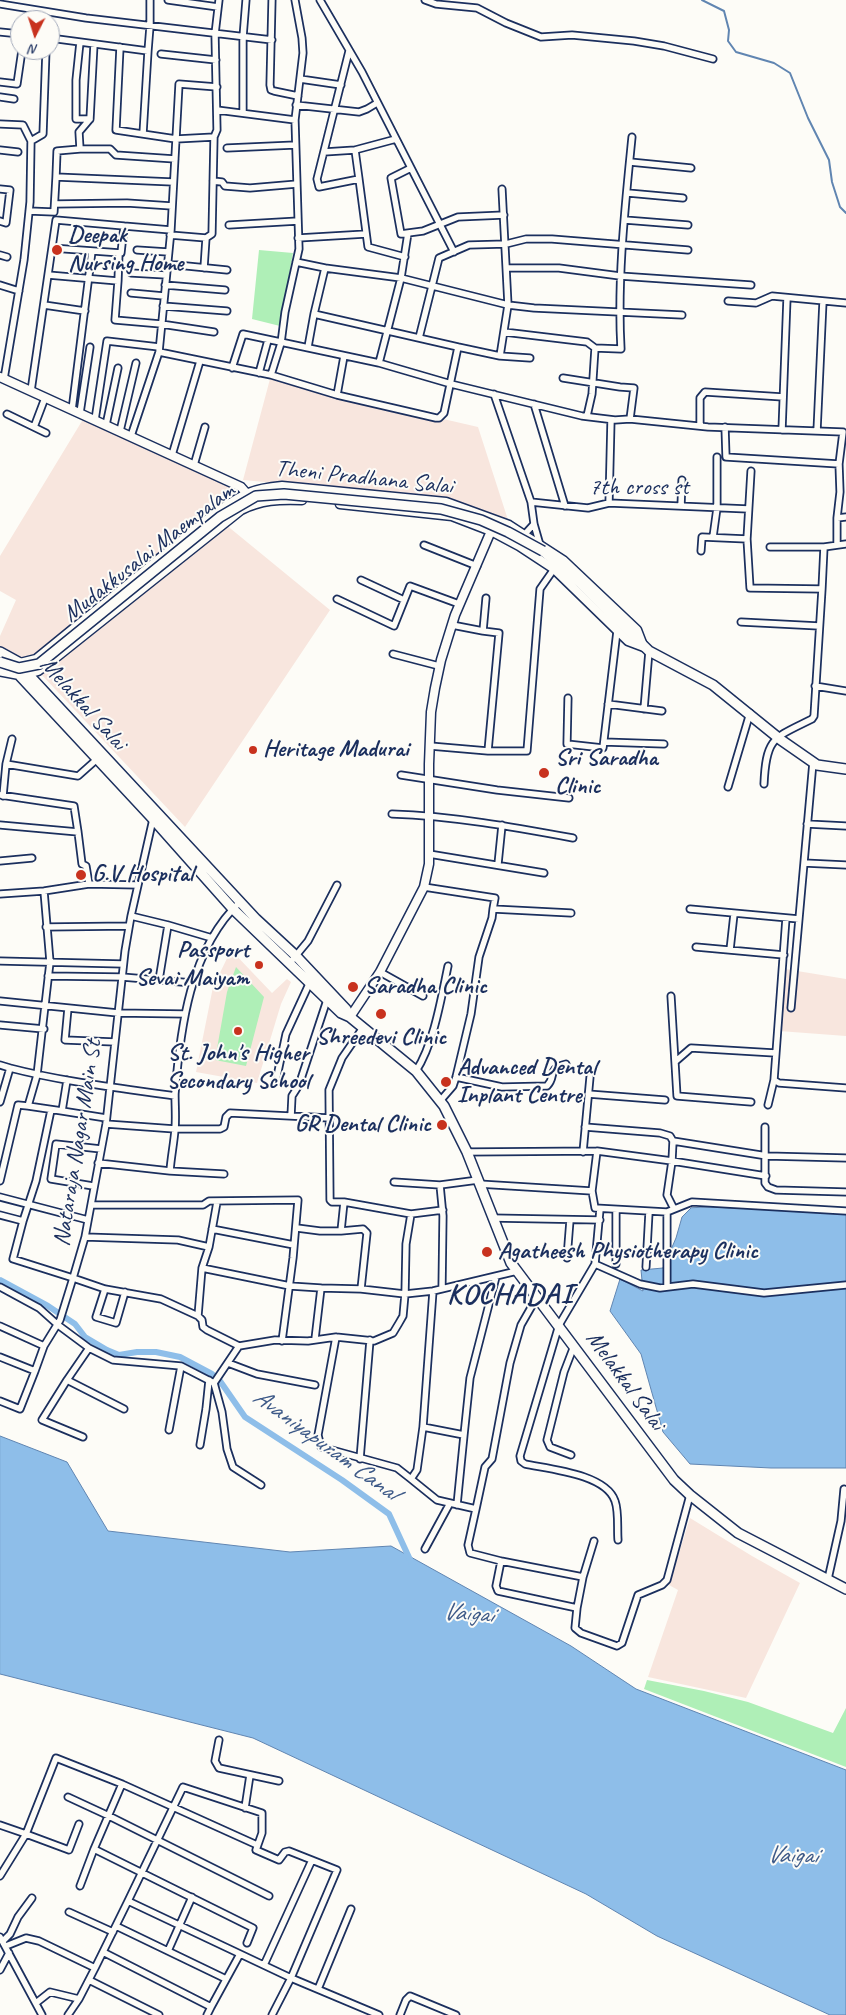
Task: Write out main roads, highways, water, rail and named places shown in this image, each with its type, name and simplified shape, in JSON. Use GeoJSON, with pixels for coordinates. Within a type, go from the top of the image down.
{"type":"FeatureCollection","features":[{"type":"Feature","properties":{"kind":"main road"},"geometry":{"type":"LineString","coordinates":[[2,378],[241,487],[247,493],[252,504]]}},
{"type":"Feature","properties":{"kind":"main road","name":"Theni Pradhana Salai"},"geometry":{"type":"LineString","coordinates":[[20,663],[36,660],[215,513],[247,493],[262,488],[282,486],[446,502],[509,525],[542,548]]}},
{"type":"Feature","properties":{"kind":"main road","name":"Mudakkusalai Maempalam"},"geometry":{"type":"LineString","coordinates":[[0,670],[39,664],[220,517],[256,496],[284,494],[441,510],[481,520],[542,548],[646,649]]}},
{"type":"Feature","properties":{"kind":"main road","name":"Theni Pradhana Salai"},"geometry":{"type":"LineString","coordinates":[[23,675],[38,671],[49,663],[224,522],[252,504],[273,499],[303,500],[452,516],[491,531],[554,569],[628,641],[713,685],[750,713],[777,737],[817,765],[846,769]]}},
{"type":"Feature","properties":{"kind":"main road"},"geometry":{"type":"LineString","coordinates":[[350,1017],[380,972],[424,887],[429,864],[431,712],[439,666],[459,604],[491,531]]}},
{"type":"Feature","properties":{"kind":"main road"},"geometry":{"type":"LineString","coordinates":[[511,542],[520,533]]}},
{"type":"Feature","properties":{"kind":"main road"},"geometry":{"type":"LineString","coordinates":[[0,652],[20,663]]}},
{"type":"Feature","properties":{"kind":"main road","name":"Melakkal Salai"},"geometry":{"type":"LineString","coordinates":[[20,663],[23,675],[96,760],[153,819],[233,909],[341,1013],[350,1017]]}},
{"type":"Feature","properties":{"kind":"main road"},"geometry":{"type":"LineString","coordinates":[[0,670],[23,675]]}},
{"type":"Feature","properties":{"kind":"main road","name":"Melakkal Salai"},"geometry":{"type":"LineString","coordinates":[[23,675],[240,902],[296,956],[346,1009],[350,1017],[362,1029],[416,1071],[449,1115],[466,1152],[507,1256],[674,1480],[690,1495],[748,1539],[846,1589]]}},
{"type":"Feature","properties":{"kind":"water"},"geometry":{"type":"Polygon","coordinates":[[[711,1207],[846,1213],[846,1468],[771,1468],[690,1464],[663,1432],[641,1354],[610,1311],[620,1279],[643,1291],[641,1270],[663,1268],[676,1238],[682,1217],[691,1208],[711,1207]]]}},
{"type":"Feature","properties":{"kind":"water","name":"Vaigai"},"geometry":{"type":"Polygon","coordinates":[[[0,1436],[67,1462],[108,1531],[290,1552],[391,1546],[571,1646],[636,1689],[846,1770],[846,2015],[830,2015],[657,1936],[586,1894],[253,1738],[0,1674],[0,1436]]]}},
{"type":"Feature","properties":{"kind":"waterway"},"geometry":{"type":"LineString","coordinates":[[702,0],[724,11],[729,30],[728,41],[736,52],[774,63],[790,73],[808,118],[829,160],[832,182],[840,207],[846,213]]}},
{"type":"Feature","properties":{"kind":"waterway","name":"Avaniyapuram Canal"},"geometry":{"type":"LineString","coordinates":[[0,1280],[48,1306],[75,1324],[85,1337],[107,1350],[119,1355],[137,1352],[156,1352],[180,1357],[212,1374],[220,1381],[245,1417],[342,1480],[389,1514],[412,1564]]}},
{"type":"Feature","properties":{"kind":"place","name":"Deepak Nursing Home"},"geometry":{"type":"Point","coordinates":[57,250]}},
{"type":"Feature","properties":{"kind":"place","name":"Heritage Madurai"},"geometry":{"type":"Point","coordinates":[253,750]}},
{"type":"Feature","properties":{"kind":"place","name":"Sri Saradha Clinic"},"geometry":{"type":"Point","coordinates":[544,773]}},
{"type":"Feature","properties":{"kind":"place","name":"G.V Hospital"},"geometry":{"type":"Point","coordinates":[81,875]}},
{"type":"Feature","properties":{"kind":"place","name":"Passport Sevai Maiyam"},"geometry":{"type":"Point","coordinates":[259,965]}},
{"type":"Feature","properties":{"kind":"place","name":"Saradha Clinic"},"geometry":{"type":"Point","coordinates":[353,987]}},
{"type":"Feature","properties":{"kind":"place","name":"Shreedevi Clinic"},"geometry":{"type":"Point","coordinates":[381,1014]}},
{"type":"Feature","properties":{"kind":"place","name":"St. John's Higher Secondary School"},"geometry":{"type":"Point","coordinates":[238,1031]}},
{"type":"Feature","properties":{"kind":"place","name":"Advanced Dental Inplant Centre"},"geometry":{"type":"Point","coordinates":[446,1082]}},
{"type":"Feature","properties":{"kind":"place","name":"GR Dental Clinic"},"geometry":{"type":"Point","coordinates":[442,1125]}},
{"type":"Feature","properties":{"kind":"place","name":"Agatheesh Physiotherapy Clinic"},"geometry":{"type":"Point","coordinates":[487,1252]}},
{"type":"Feature","properties":{"kind":"district","name":"KOCHADAI"},"geometry":{"type":"Point","coordinates":[510,1295]}}]}
